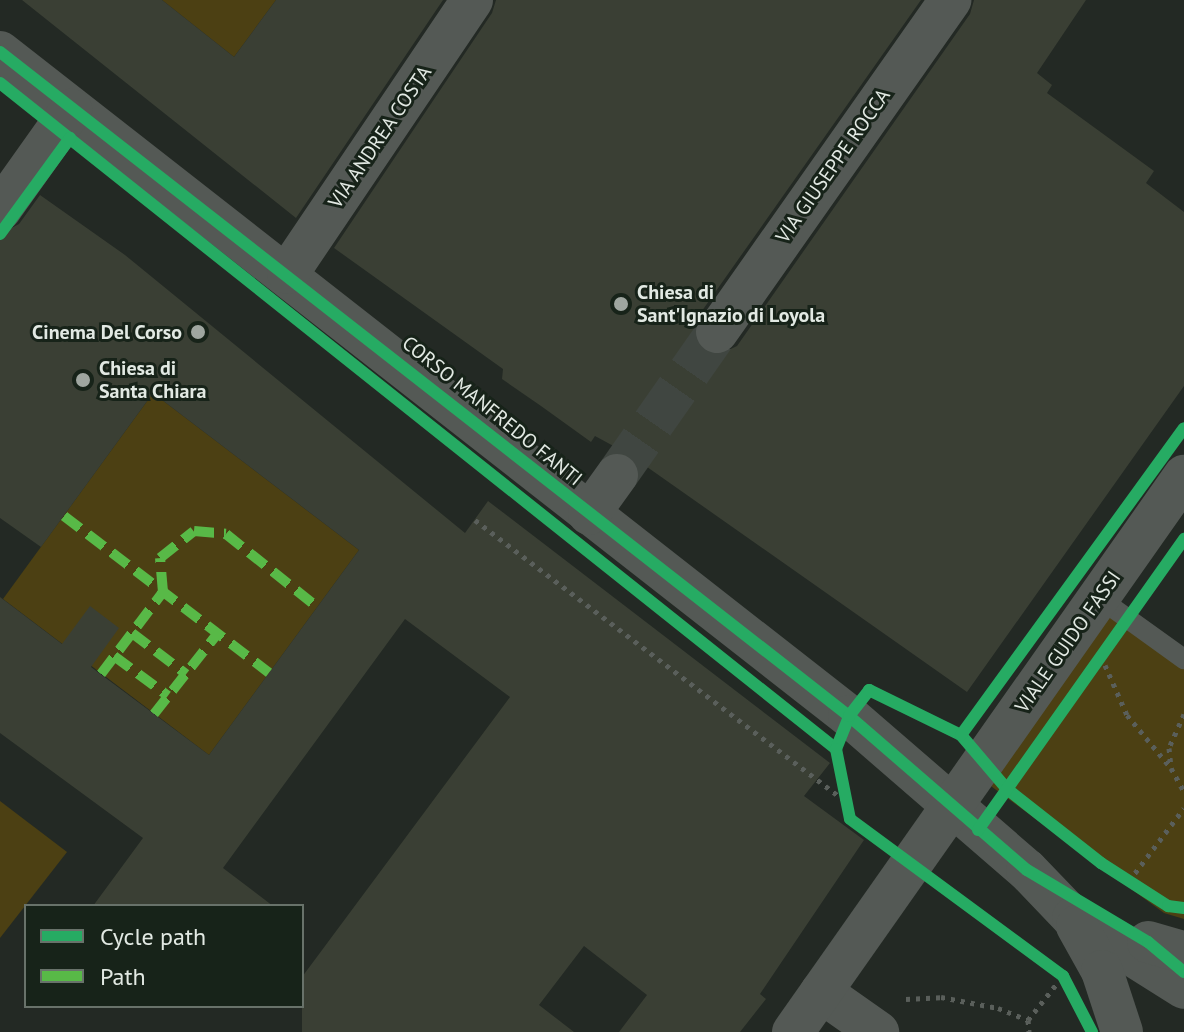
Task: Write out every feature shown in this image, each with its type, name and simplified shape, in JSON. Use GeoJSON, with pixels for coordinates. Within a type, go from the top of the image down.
{"type":"FeatureCollection","features":[{"type":"Feature","properties":{"kind":"street","name":"VIA ANDREA COSTA"},"geometry":{"type":"LineString","coordinates":[[288,273],[472,0]]}},
{"type":"Feature","properties":{"kind":"street","name":"VIA GIUSEPPE ROCCA"},"geometry":{"type":"LineString","coordinates":[[717,332],[950,0]]}},
{"type":"Feature","properties":{"kind":"street","name":"CORSO MANFREDO FANTI"},"geometry":{"type":"LineString","coordinates":[[0,52],[71,110],[288,273],[589,514],[849,716],[1027,870]]}},
{"type":"Feature","properties":{"kind":"street"},"geometry":{"type":"LineString","coordinates":[[0,210],[71,110]]}},
{"type":"Feature","properties":{"kind":"street"},"geometry":{"type":"LineString","coordinates":[[589,514],[617,475]]}},
{"type":"Feature","properties":{"kind":"street","name":"VIALE GUIDO FASSI"},"geometry":{"type":"LineString","coordinates":[[793,1032],[1184,476]]}},
{"type":"Feature","properties":{"kind":"street"},"geometry":{"type":"LineString","coordinates":[[1027,870],[1073,918],[1184,988]]}},
{"type":"Feature","properties":{"kind":"street"},"geometry":{"type":"LineString","coordinates":[[1027,870],[1166,947],[1184,972]]}},
{"type":"Feature","properties":{"kind":"street"},"geometry":{"type":"LineString","coordinates":[[1073,918],[1102,971],[1122,1032]]}},
{"type":"Feature","properties":{"kind":"street"},"geometry":{"type":"LineString","coordinates":[[821,992],[867,1024]]}},
{"type":"Feature","properties":{"kind":"lane"},"geometry":{"type":"LineString","coordinates":[[1099,598],[1184,659]]}},
{"type":"Feature","properties":{"kind":"path"},"geometry":{"type":"LineString","coordinates":[[475,520],[846,802]]}},
{"type":"Feature","properties":{"kind":"path"},"geometry":{"type":"LineString","coordinates":[[1093,667],[1101,655]]}},
{"type":"Feature","properties":{"kind":"path"},"geometry":{"type":"LineString","coordinates":[[1101,655],[1127,715],[1171,768],[1184,791]]}},
{"type":"Feature","properties":{"kind":"path"},"geometry":{"type":"LineString","coordinates":[[1171,768],[1174,730],[1184,714]]}},
{"type":"Feature","properties":{"kind":"path"},"geometry":{"type":"LineString","coordinates":[[1142,889],[1125,878],[1184,808]]}},
{"type":"Feature","properties":{"kind":"path"},"geometry":{"type":"LineString","coordinates":[[1029,1032],[1028,1020],[1063,976]]}},
{"type":"Feature","properties":{"kind":"path"},"geometry":{"type":"LineString","coordinates":[[867,1024],[893,1000],[941,997],[998,1008],[1028,1020]]}},
{"type":"Feature","properties":{"kind":"shaded area"},"geometry":{"type":"Polygon","coordinates":[[[162,0],[276,0],[234,57],[162,0]]]}},
{"type":"Feature","properties":{"kind":"shaded area"},"geometry":{"type":"Polygon","coordinates":[[[153,393],[359,550],[209,755],[3,599],[153,393]]]}},
{"type":"Feature","properties":{"kind":"shaded area"},"geometry":{"type":"Polygon","coordinates":[[[1105,610],[1184,667],[1184,919],[1164,913],[984,781],[1105,610]]]}},
{"type":"Feature","properties":{"kind":"shaded area"},"geometry":{"type":"Polygon","coordinates":[[[0,801],[67,852],[0,938],[0,801]]]}},
{"type":"Feature","properties":{"kind":"building"},"geometry":{"type":"Polygon","coordinates":[[[22,0],[162,0],[234,57],[276,0],[443,0],[296,218],[22,0]]]}},
{"type":"Feature","properties":{"kind":"building"},"geometry":{"type":"Polygon","coordinates":[[[496,0],[921,0],[697,318],[696,343],[716,356],[737,346],[970,14],[974,0],[1086,0],[1037,73],[1052,85],[1047,93],[1154,171],[1146,183],[1184,212],[1184,386],[967,692],[630,455],[595,436],[591,442],[502,379],[503,369],[334,248],[492,13],[496,0]]]}},
{"type":"Feature","properties":{"kind":"building"},"geometry":{"type":"Polygon","coordinates":[[[40,195],[125,255],[465,533],[488,501],[830,763],[804,796],[864,840],[760,994],[766,999],[740,1032],[619,1032],[647,995],[584,946],[539,1005],[574,1032],[302,1032],[304,974],[510,697],[405,619],[223,868],[270,904],[94,904],[143,838],[0,733],[0,597],[62,644],[90,606],[119,628],[91,667],[209,755],[359,550],[153,393],[41,547],[0,518],[0,234],[19,224],[40,195]]]}},
{"type":"Feature","properties":{"kind":"tunnel"},"geometry":{"type":"LineString","coordinates":[[617,475],[717,332]]}},
{"type":"Feature","properties":{"kind":"marked path"},"geometry":{"type":"LineString","coordinates":[[64,516],[269,673]]}},
{"type":"Feature","properties":{"kind":"marked path"},"geometry":{"type":"LineString","coordinates":[[101,674],[163,592],[160,558],[194,531],[226,534],[317,607]]}},
{"type":"Feature","properties":{"kind":"marked path"},"geometry":{"type":"LineString","coordinates":[[132,633],[186,674]]}},
{"type":"Feature","properties":{"kind":"marked path"},"geometry":{"type":"LineString","coordinates":[[154,714],[218,633]]}},
{"type":"Feature","properties":{"kind":"marked path"},"geometry":{"type":"LineString","coordinates":[[114,656],[168,696]]}},
{"type":"Feature","properties":{"kind":"cycle path"},"geometry":{"type":"LineString","coordinates":[[0,52],[849,716],[1027,870],[1148,942],[1184,972]]}},
{"type":"Feature","properties":{"kind":"cycle path"},"geometry":{"type":"LineString","coordinates":[[0,83],[836,749],[849,716],[869,690],[961,735],[1007,789],[1101,863],[1168,906],[1184,908]]}},
{"type":"Feature","properties":{"kind":"cycle path"},"geometry":{"type":"LineString","coordinates":[[0,234],[70,138]]}},
{"type":"Feature","properties":{"kind":"cycle path"},"geometry":{"type":"LineString","coordinates":[[961,735],[1184,428]]}},
{"type":"Feature","properties":{"kind":"cycle path"},"geometry":{"type":"LineString","coordinates":[[978,830],[1184,539]]}},
{"type":"Feature","properties":{"kind":"cycle path"},"geometry":{"type":"LineString","coordinates":[[836,749],[850,819],[1063,976],[1092,1032]]}},
{"type":"Feature","properties":{"kind":"place","name":"Chiesa di Sant'Ignazio di Loyola"},"geometry":{"type":"Point","coordinates":[621,304]}},
{"type":"Feature","properties":{"kind":"place","name":"Cinema Del Corso"},"geometry":{"type":"Point","coordinates":[198,332]}},
{"type":"Feature","properties":{"kind":"place","name":"Chiesa di Santa Chiara"},"geometry":{"type":"Point","coordinates":[83,380]}}]}
